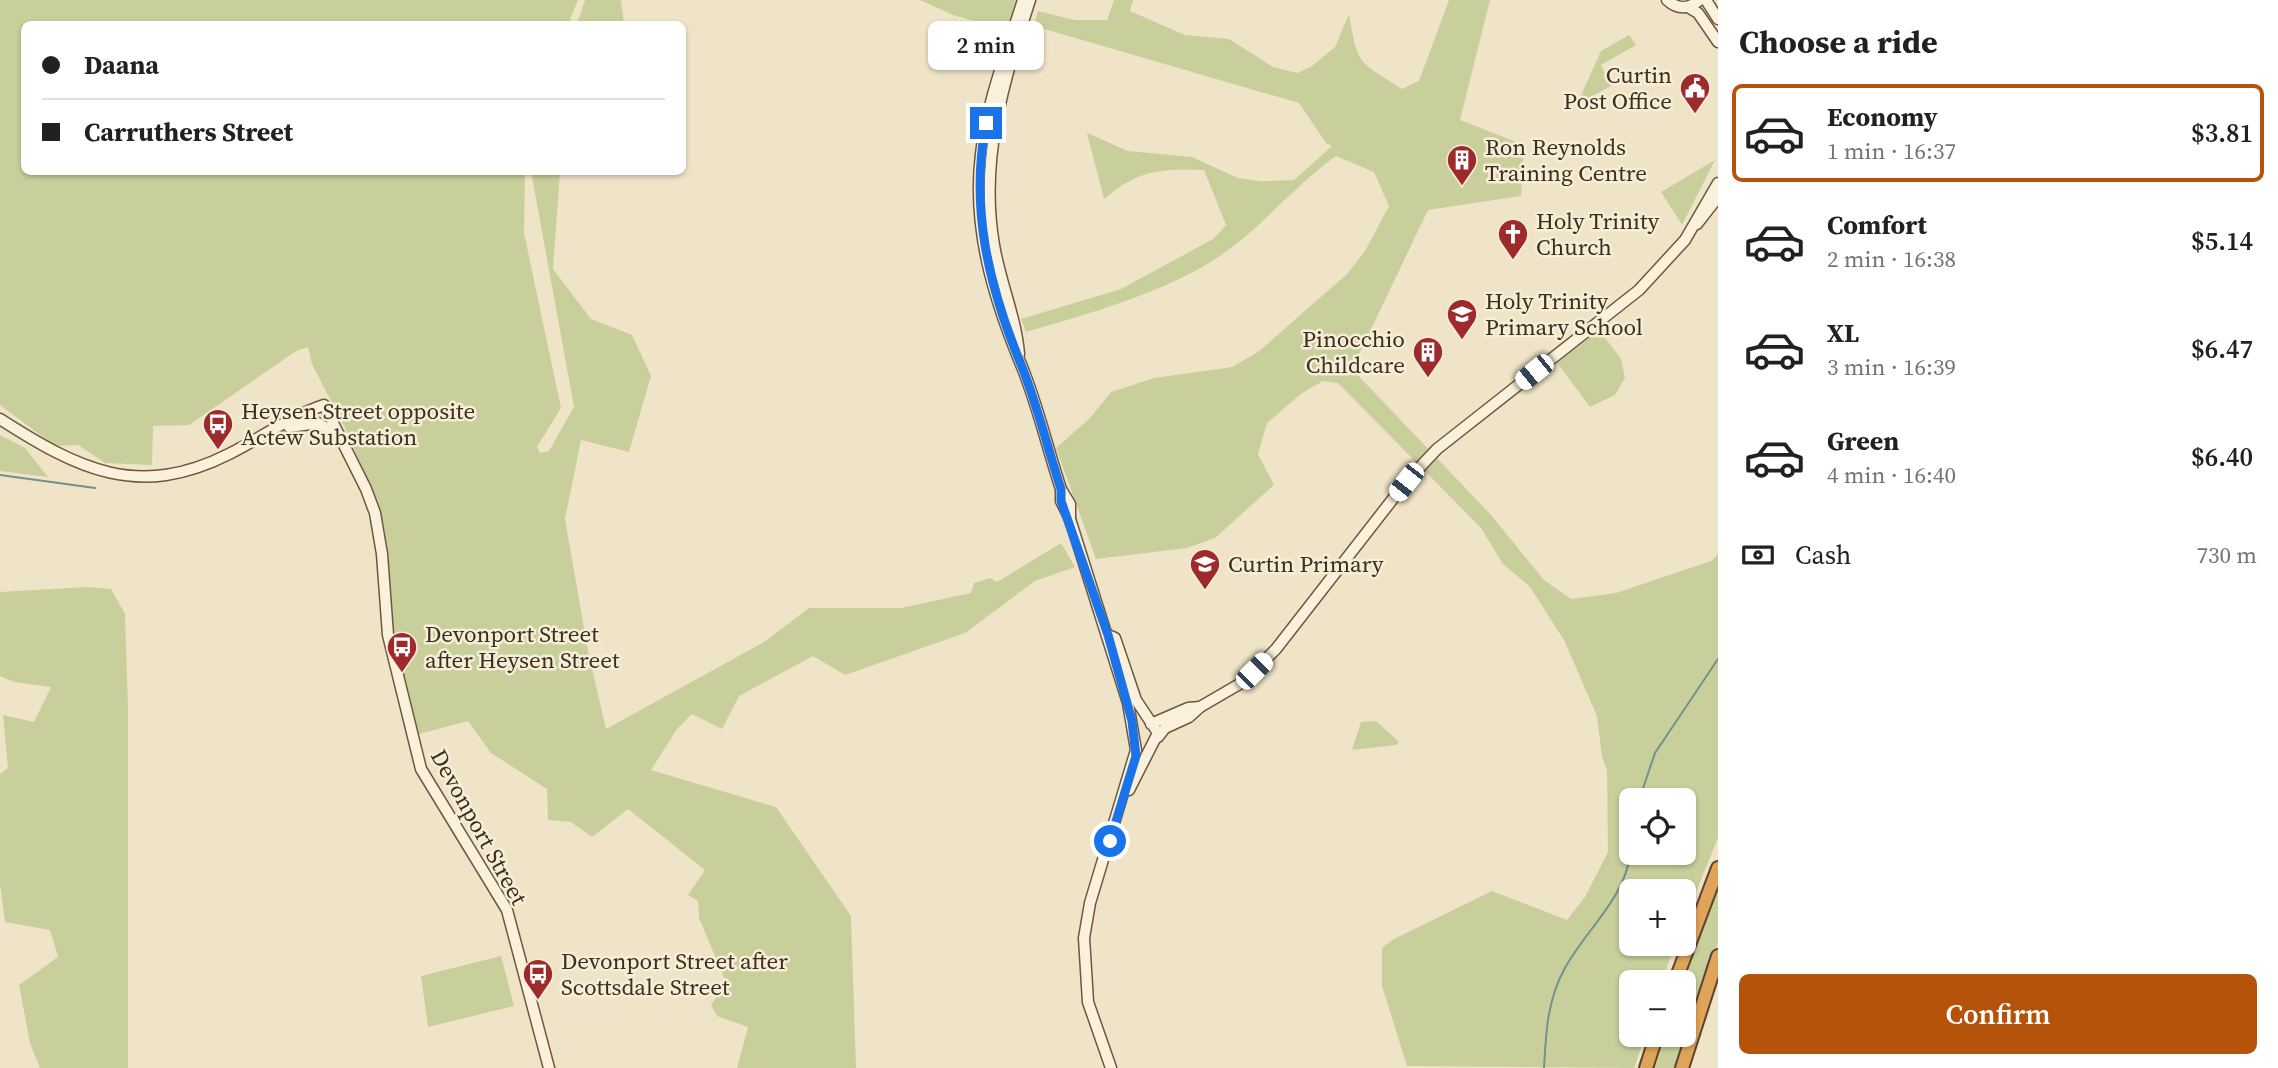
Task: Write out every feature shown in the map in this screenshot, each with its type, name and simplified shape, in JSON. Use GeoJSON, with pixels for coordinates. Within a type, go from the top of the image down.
{"type":"FeatureCollection","features":[{"type":"Feature","properties":{"kind":"highway"},"geometry":{"type":"LineString","coordinates":[[1680,970],[1718,868]]}},
{"type":"Feature","properties":{"kind":"highway"},"geometry":{"type":"LineString","coordinates":[[1682,1068],[1718,956]]}},
{"type":"Feature","properties":{"kind":"highway"},"geometry":{"type":"LineString","coordinates":[[1646,1068],[1653,1047]]}},
{"type":"Feature","properties":{"kind":"main road"},"geometry":{"type":"LineString","coordinates":[[1023,0],[992,97],[979,180],[984,250],[1009,338],[1020,362],[1061,489],[1070,504],[1070,519],[1108,635],[1133,736],[1136,756],[1090,903],[1084,949],[1088,1002],[1111,1068]]}},
{"type":"Feature","properties":{"kind":"main road"},"geometry":{"type":"LineString","coordinates":[[1020,362],[1017,336],[994,246],[988,188],[990,156],[1000,96],[1030,0]]}},
{"type":"Feature","properties":{"kind":"main road"},"geometry":{"type":"LineString","coordinates":[[1667,0],[1675,6],[1688,7],[1699,13],[1718,42]]}},
{"type":"Feature","properties":{"kind":"main road"},"geometry":{"type":"LineString","coordinates":[[1688,7],[1700,0]]}},
{"type":"Feature","properties":{"kind":"main road"},"geometry":{"type":"LineString","coordinates":[[1706,0],[1718,19]]}},
{"type":"Feature","properties":{"kind":"main road"},"geometry":{"type":"LineString","coordinates":[[1692,230],[1718,183]]}},
{"type":"Feature","properties":{"kind":"main road"},"geometry":{"type":"LineString","coordinates":[[1122,803],[1165,728],[1189,717],[1200,707],[1243,682],[1276,649],[1437,449],[1639,290],[1664,266],[1718,197]]}},
{"type":"Feature","properties":{"kind":"main road","name":"Devonport Street"},"geometry":{"type":"LineString","coordinates":[[284,428],[290,420],[325,407],[366,489],[379,531],[388,635],[418,760],[449,818],[507,910],[549,1068]]}},
{"type":"Feature","properties":{"kind":"main road"},"geometry":{"type":"LineString","coordinates":[[0,419],[72,463],[113,474],[167,475],[209,463],[284,428],[308,423],[321,424],[336,434],[347,449]]}},
{"type":"Feature","properties":{"kind":"main road"},"geometry":{"type":"LineString","coordinates":[[1108,635],[1115,638],[1136,700],[1151,723],[1156,740]]}},
{"type":"Feature","properties":{"kind":"main road"},"geometry":{"type":"LineString","coordinates":[[1133,736],[1140,723],[1151,723],[1188,708],[1200,707]]}},
{"type":"Feature","properties":{"kind":"main road"},"geometry":{"type":"LineString","coordinates":[[1133,736],[1144,748],[1156,740]]}},
{"type":"Feature","properties":{"kind":"green space"},"geometry":{"type":"Polygon","coordinates":[[[0,0],[578,0],[569,21],[21,21],[21,175],[525,175],[524,233],[561,408],[537,447],[540,453],[549,451],[574,407],[532,177],[560,175],[553,269],[591,319],[632,335],[651,376],[629,452],[581,440],[565,519],[588,651],[606,729],[764,642],[809,608],[901,608],[971,593],[974,583],[990,578],[997,582],[1061,543],[1075,567],[1035,581],[965,633],[845,675],[813,656],[739,696],[722,729],[692,714],[677,729],[651,770],[776,807],[851,916],[856,1068],[737,1068],[748,1027],[717,1016],[711,1005],[726,982],[699,918],[698,901],[688,895],[705,870],[628,809],[592,837],[571,822],[548,820],[547,789],[491,753],[468,721],[415,735],[396,658],[388,551],[381,511],[346,430],[312,364],[308,347],[296,351],[189,425],[153,426],[152,465],[105,463],[78,445],[55,446],[0,405],[0,0]]]}},
{"type":"Feature","properties":{"kind":"green space"},"geometry":{"type":"Polygon","coordinates":[[[585,0],[621,0],[624,21],[578,21],[585,0]]]}},
{"type":"Feature","properties":{"kind":"green space"},"geometry":{"type":"Polygon","coordinates":[[[920,0],[1016,0],[1007,30],[953,15],[920,0]]]}},
{"type":"Feature","properties":{"kind":"green space"},"geometry":{"type":"Polygon","coordinates":[[[1114,0],[1133,0],[1130,11],[1185,35],[1229,39],[1273,67],[1297,73],[1311,67],[1335,47],[1349,14],[1355,44],[1362,60],[1402,89],[1419,81],[1449,0],[1490,0],[1460,120],[1524,145],[1521,196],[1428,210],[1352,369],[1491,515],[1544,580],[1571,599],[1616,593],[1711,561],[1718,554],[1718,838],[1696,892],[1696,879],[1619,879],[1619,956],[1671,956],[1666,970],[1619,970],[1619,1047],[1641,1047],[1634,1068],[1407,1066],[1382,986],[1382,948],[1392,940],[1492,891],[1567,920],[1585,897],[1608,852],[1607,770],[1602,757],[1597,716],[1564,640],[1530,587],[1503,564],[1481,528],[1338,383],[1323,381],[1302,393],[1267,423],[1258,454],[1274,485],[1215,538],[1187,548],[1096,559],[1056,448],[1090,418],[1111,392],[1154,378],[1232,367],[1258,352],[1347,274],[1365,251],[1389,206],[1374,172],[1336,156],[1246,236],[1211,262],[1134,298],[1026,332],[1021,319],[1121,289],[1213,239],[1226,225],[1204,170],[1162,171],[1140,176],[1104,199],[1087,133],[1128,151],[1192,157],[1238,178],[1259,181],[1294,180],[1332,146],[1326,143],[1299,103],[1034,26],[1038,11],[1074,20],[1107,20],[1114,0]]]}},
{"type":"Feature","properties":{"kind":"green space"},"geometry":{"type":"Polygon","coordinates":[[[1629,35],[1636,45],[1601,65],[1611,86],[1577,104],[1601,51],[1629,35]]]}},
{"type":"Feature","properties":{"kind":"green space"},"geometry":{"type":"Polygon","coordinates":[[[1715,160],[1682,225],[1661,192],[1715,160]]]}},
{"type":"Feature","properties":{"kind":"green space"},"geometry":{"type":"Polygon","coordinates":[[[1597,327],[1621,359],[1625,378],[1615,395],[1590,407],[1556,361],[1597,327]]]}},
{"type":"Feature","properties":{"kind":"green space"},"geometry":{"type":"Polygon","coordinates":[[[0,435],[25,448],[48,477],[0,471],[0,435]]]}},
{"type":"Feature","properties":{"kind":"green space"},"geometry":{"type":"Polygon","coordinates":[[[87,587],[111,589],[125,614],[128,707],[128,1068],[40,1068],[30,1043],[19,985],[58,957],[50,930],[5,922],[0,884],[0,774],[8,768],[3,715],[34,722],[51,687],[14,682],[0,676],[0,592],[87,587]]]}},
{"type":"Feature","properties":{"kind":"green space"},"geometry":{"type":"Polygon","coordinates":[[[1376,721],[1398,741],[1397,745],[1352,750],[1361,722],[1376,721]]]}},
{"type":"Feature","properties":{"kind":"green space"},"geometry":{"type":"Polygon","coordinates":[[[1718,877],[1718,943],[1696,1010],[1696,970],[1683,970],[1689,956],[1696,956],[1696,936],[1718,877]]]}},
{"type":"Feature","properties":{"kind":"green space"},"geometry":{"type":"Polygon","coordinates":[[[501,956],[514,1006],[428,1027],[421,976],[501,956]]]}},
{"type":"Feature","properties":{"kind":"green space"},"geometry":{"type":"Polygon","coordinates":[[[1656,1047],[1684,1047],[1677,1068],[1649,1068],[1656,1047]]]}},
{"type":"Feature","properties":{"kind":"waterway"},"geometry":{"type":"LineString","coordinates":[[0,475],[95,488]]}},
{"type":"Feature","properties":{"kind":"waterway"},"geometry":{"type":"LineString","coordinates":[[1643,788],[1655,753],[1718,659]]}},
{"type":"Feature","properties":{"kind":"waterway"},"geometry":{"type":"LineString","coordinates":[[1544,1068],[1548,1017],[1554,992],[1565,968],[1613,899],[1628,865]]}},
{"type":"Feature","properties":{"kind":"place","name":"Curtin Post Office"},"geometry":{"type":"Point","coordinates":[1695,115]}},
{"type":"Feature","properties":{"kind":"place","name":"Ron Reynolds Training Centre"},"geometry":{"type":"Point","coordinates":[1462,187]}},
{"type":"Feature","properties":{"kind":"place","name":"Holy Trinity Church"},"geometry":{"type":"Point","coordinates":[1513,261]}},
{"type":"Feature","properties":{"kind":"place","name":"Holy Trinity Primary School"},"geometry":{"type":"Point","coordinates":[1462,341]}},
{"type":"Feature","properties":{"kind":"place","name":"Pinocchio Childcare"},"geometry":{"type":"Point","coordinates":[1428,379]}},
{"type":"Feature","properties":{"kind":"place","name":"Heysen Street opposite Actew Substation"},"geometry":{"type":"Point","coordinates":[218,451]}},
{"type":"Feature","properties":{"kind":"place","name":"Curtin Primary"},"geometry":{"type":"Point","coordinates":[1205,591]}},
{"type":"Feature","properties":{"kind":"place","name":"Devonport Street after Heysen Street"},"geometry":{"type":"Point","coordinates":[402,674]}},
{"type":"Feature","properties":{"kind":"place","name":"Devonport Street after Scottsdale Street"},"geometry":{"type":"Point","coordinates":[538,1001]}},
{"type":"Feature","properties":{"kind":"route"},"geometry":{"type":"LineString","coordinates":[[986,123],[979,180],[986,262],[1061,489],[1061,501],[1070,519],[1108,635],[1108,644],[1131,718],[1136,756],[1110,841]]}}]}
